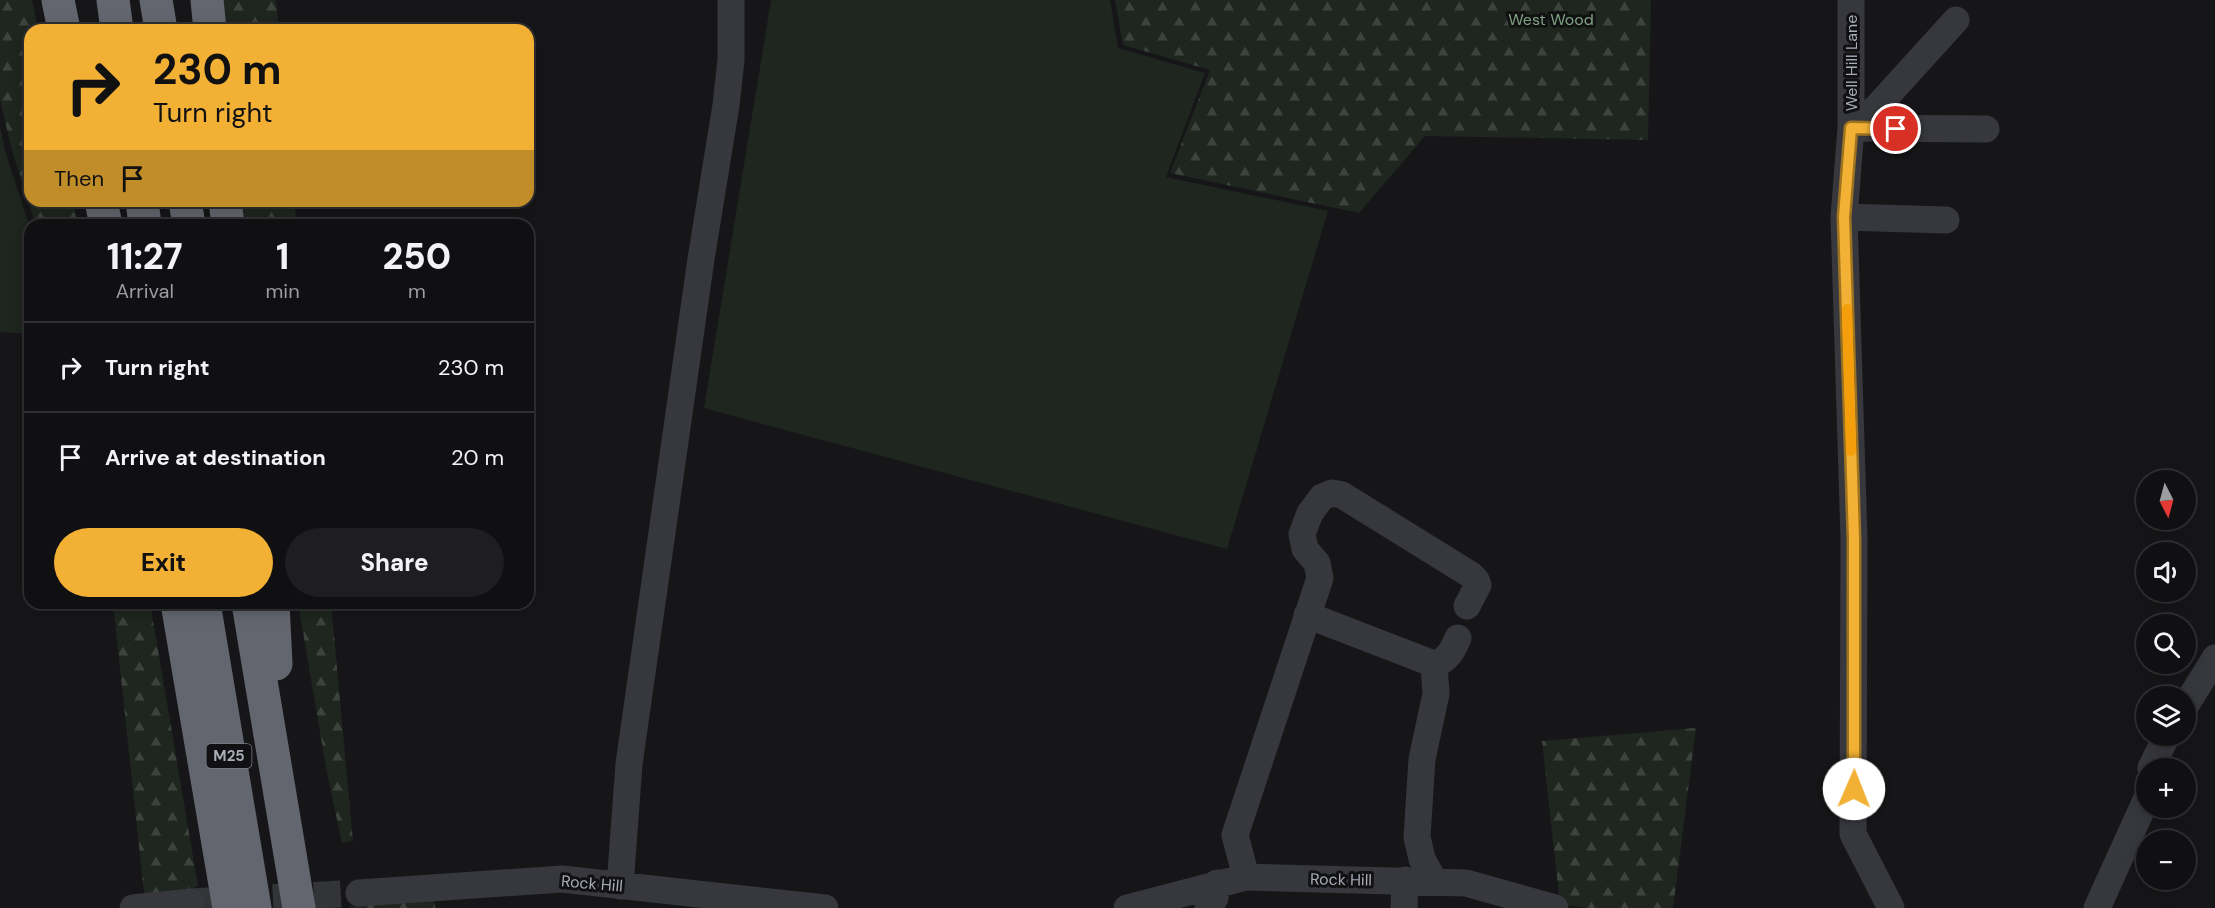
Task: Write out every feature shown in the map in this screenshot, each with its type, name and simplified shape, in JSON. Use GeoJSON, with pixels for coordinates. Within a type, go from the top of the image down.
{"type":"FeatureCollection","features":[{"type":"Feature","properties":{"kind":"highway"},"geometry":{"type":"LineString","coordinates":[[58,0],[63,24]]}},
{"type":"Feature","properties":{"kind":"highway"},"geometry":{"type":"LineString","coordinates":[[112,0],[116,24]]}},
{"type":"Feature","properties":{"kind":"highway"},"geometry":{"type":"LineString","coordinates":[[156,0],[159,24]]}},
{"type":"Feature","properties":{"kind":"highway"},"geometry":{"type":"LineString","coordinates":[[207,0],[209,24]]}},
{"type":"Feature","properties":{"kind":"highway","name":"M25"},"geometry":{"type":"LineString","coordinates":[[178,609],[229,908]]}},
{"type":"Feature","properties":{"kind":"highway","name":"M25"},"geometry":{"type":"LineString","coordinates":[[205,609],[255,908]]}},
{"type":"Feature","properties":{"kind":"highway","name":"M25"},"geometry":{"type":"LineString","coordinates":[[249,609],[299,908]]}},
{"type":"Feature","properties":{"kind":"highway","name":"M25"},"geometry":{"type":"LineString","coordinates":[[273,609],[277,778]]}},
{"type":"Feature","properties":{"kind":"street"},"geometry":{"type":"LineString","coordinates":[[620,886],[631,753],[701,259],[726,105],[731,60],[730,0]]}},
{"type":"Feature","properties":{"kind":"street","name":"Well Hill Lane"},"geometry":{"type":"LineString","coordinates":[[1851,0],[1851,128],[1844,217],[1854,539],[1853,834],[1890,908]]}},
{"type":"Feature","properties":{"kind":"street"},"geometry":{"type":"LineString","coordinates":[[1851,128],[1876,108],[1956,20]]}},
{"type":"Feature","properties":{"kind":"street"},"geometry":{"type":"LineString","coordinates":[[1851,128],[1986,129]]}},
{"type":"Feature","properties":{"kind":"street"},"geometry":{"type":"LineString","coordinates":[[1844,217],[1946,220]]}},
{"type":"Feature","properties":{"kind":"street"},"geometry":{"type":"LineString","coordinates":[[1246,877],[1235,835],[1320,578],[1317,563],[1305,549],[1302,534],[1310,513],[1322,497],[1332,493],[1342,495],[1471,575],[1478,585],[1467,606]]}},
{"type":"Feature","properties":{"kind":"street"},"geometry":{"type":"LineString","coordinates":[[1307,615],[1434,664],[1442,663],[1451,653],[1458,638]]}},
{"type":"Feature","properties":{"kind":"street"},"geometry":{"type":"LineString","coordinates":[[2196,689],[2215,658]]}},
{"type":"Feature","properties":{"kind":"street"},"geometry":{"type":"LineString","coordinates":[[1434,664],[1436,694],[1422,759],[1418,837],[1422,859],[1434,881]]}},
{"type":"Feature","properties":{"kind":"street"},"geometry":{"type":"LineString","coordinates":[[2097,908],[2138,818]]}},
{"type":"Feature","properties":{"kind":"street","name":"Rock Hill"},"geometry":{"type":"LineString","coordinates":[[1127,908],[1213,896],[1246,877],[1466,883],[1555,908]]}},
{"type":"Feature","properties":{"kind":"street","name":"Rock Hill"},"geometry":{"type":"LineString","coordinates":[[359,893],[562,879],[620,886],[653,898],[825,908]]}},
{"type":"Feature","properties":{"kind":"street"},"geometry":{"type":"LineString","coordinates":[[1404,908],[1406,880]]}},
{"type":"Feature","properties":{"kind":"street"},"geometry":{"type":"LineString","coordinates":[[133,908],[191,902]]}},
{"type":"Feature","properties":{"kind":"green space"},"geometry":{"type":"Polygon","coordinates":[[[0,0],[32,0],[37,24],[24,24],[24,188],[12,151],[0,99],[0,0]]]}},
{"type":"Feature","properties":{"kind":"green space"},"geometry":{"type":"Polygon","coordinates":[[[221,0],[276,0],[278,24],[223,24],[221,0]]]}},
{"type":"Feature","properties":{"kind":"green space"},"geometry":{"type":"Polygon","coordinates":[[[771,0],[1110,0],[1118,48],[1205,73],[1166,177],[1328,211],[1227,549],[704,408],[771,0]]]}},
{"type":"Feature","properties":{"kind":"green space","name":"West Wood"},"geometry":{"type":"Polygon","coordinates":[[[1115,0],[1651,0],[1648,140],[1425,136],[1359,213],[1170,173],[1210,70],[1123,45],[1115,0]]]}},
{"type":"Feature","properties":{"kind":"green space"},"geometry":{"type":"Polygon","coordinates":[[[0,127],[6,154],[27,219],[24,219],[24,334],[0,332],[0,127]]]}},
{"type":"Feature","properties":{"kind":"green space"},"geometry":{"type":"Polygon","coordinates":[[[30,207],[74,207],[77,219],[34,219],[30,207]]]}},
{"type":"Feature","properties":{"kind":"green space"},"geometry":{"type":"Polygon","coordinates":[[[241,207],[295,207],[296,219],[242,219],[241,207]]]}},
{"type":"Feature","properties":{"kind":"green space"},"geometry":{"type":"Polygon","coordinates":[[[114,609],[151,609],[198,886],[145,902],[114,609]]]}},
{"type":"Feature","properties":{"kind":"green space"},"geometry":{"type":"Polygon","coordinates":[[[299,609],[332,609],[353,841],[342,843],[327,773],[299,609]]]}},
{"type":"Feature","properties":{"kind":"green space"},"geometry":{"type":"Polygon","coordinates":[[[1696,728],[1673,908],[1586,908],[1560,904],[1542,741],[1696,728]]]}},
{"type":"Feature","properties":{"kind":"green space"},"geometry":{"type":"Polygon","coordinates":[[[435,900],[435,908],[350,908],[350,906],[435,900]]]}},
{"type":"Feature","properties":{"kind":"tunnel"},"geometry":{"type":"LineString","coordinates":[[191,902],[359,893]]}},
{"type":"Feature","properties":{"kind":"slow traffic"},"geometry":{"type":"LineString","coordinates":[[1847,309],[1851,451]]}},
{"type":"Feature","properties":{"kind":"route"},"geometry":{"type":"LineString","coordinates":[[1854,789],[1854,539],[1844,217],[1851,128],[1896,129]]}}]}
